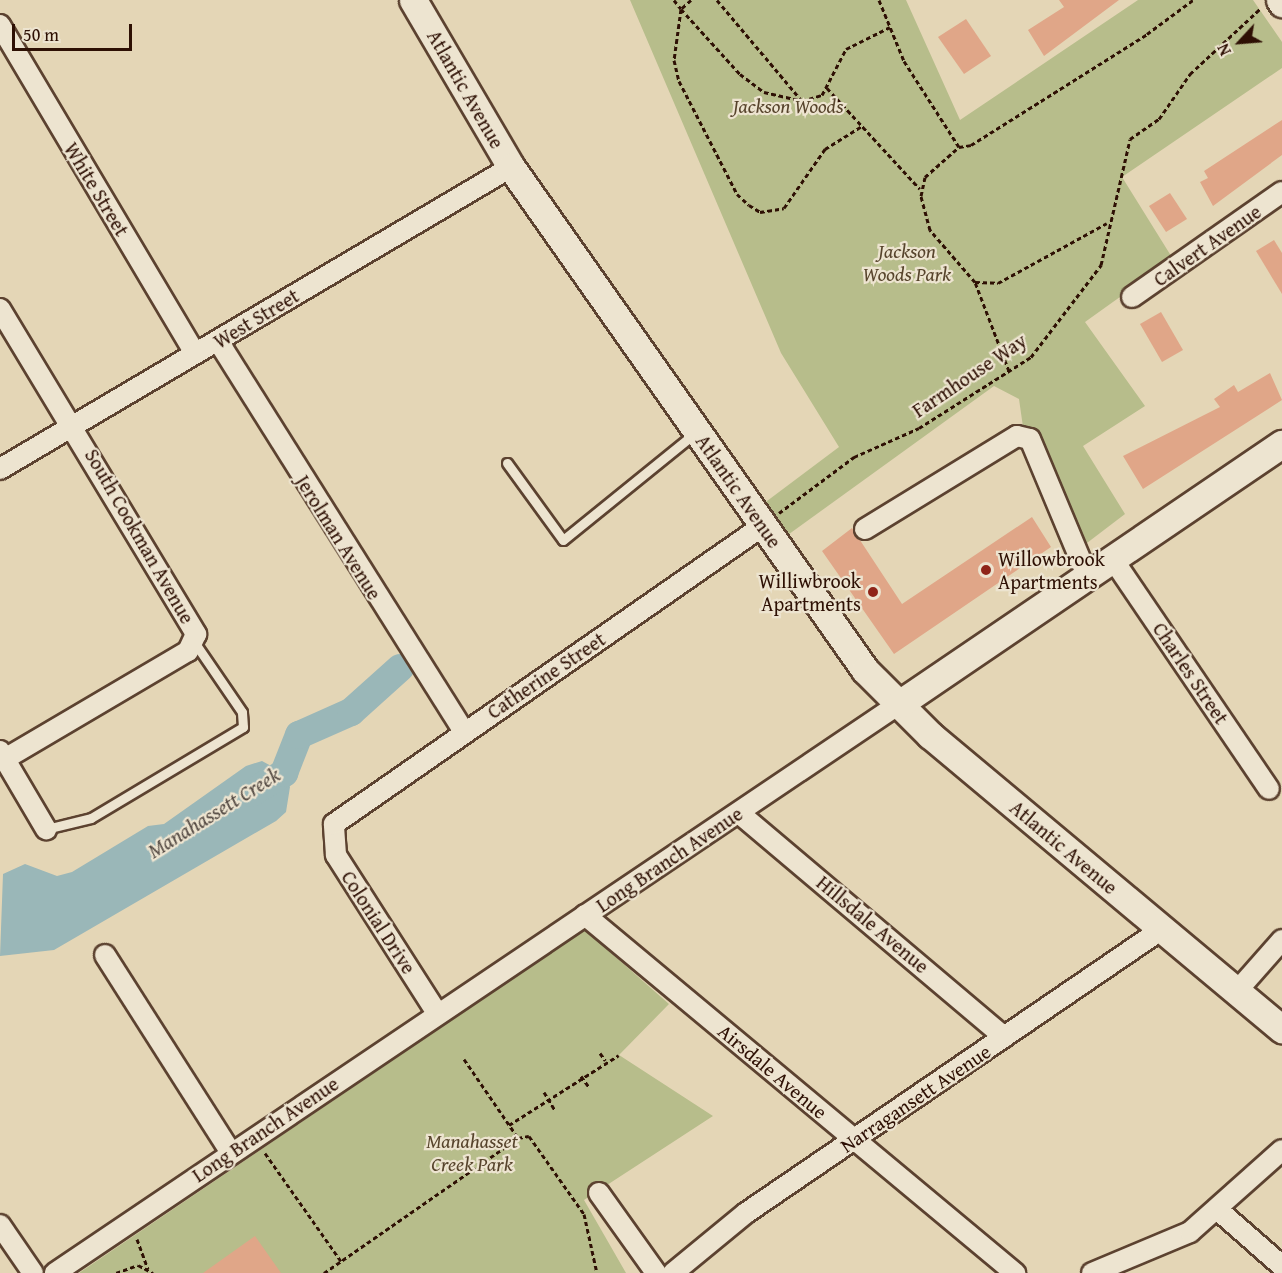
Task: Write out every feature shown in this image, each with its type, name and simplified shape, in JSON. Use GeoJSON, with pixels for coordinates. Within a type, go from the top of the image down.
{"type":"FeatureCollection","features":[{"type":"Feature","properties":{"kind":"main road","name":"Atlantic Avenue"},"geometry":{"type":"LineString","coordinates":[[413,0],[511,167],[865,670],[899,704],[1282,1029]]}},
{"type":"Feature","properties":{"kind":"main road","name":"Long Branch Avenue"},"geometry":{"type":"LineString","coordinates":[[899,704],[1087,574],[1282,444]]}},
{"type":"Feature","properties":{"kind":"street","name":"White Street"},"geometry":{"type":"LineString","coordinates":[[0,25],[195,354]]}},
{"type":"Feature","properties":{"kind":"street","name":"West Street"},"geometry":{"type":"LineString","coordinates":[[0,469],[511,167]]}},
{"type":"Feature","properties":{"kind":"street","name":"Calvert Avenue"},"geometry":{"type":"LineString","coordinates":[[1132,297],[1282,192]]}},
{"type":"Feature","properties":{"kind":"street","name":"South Cookman Avenue"},"geometry":{"type":"LineString","coordinates":[[0,309],[154,558],[194,627],[195,643],[2,755]]}},
{"type":"Feature","properties":{"kind":"street","name":"Jerolman Avenue"},"geometry":{"type":"LineString","coordinates":[[218,341],[464,731]]}},
{"type":"Feature","properties":{"kind":"street"},"geometry":{"type":"LineString","coordinates":[[865,529],[1017,436],[1030,439],[1087,574]]}},
{"type":"Feature","properties":{"kind":"street","name":"Catherine Street"},"geometry":{"type":"LineString","coordinates":[[332,829],[340,816],[764,525]]}},
{"type":"Feature","properties":{"kind":"street","name":"Charles Street"},"geometry":{"type":"LineString","coordinates":[[1112,558],[1269,789]]}},
{"type":"Feature","properties":{"kind":"street","name":"Long Branch Avenue"},"geometry":{"type":"LineString","coordinates":[[56,1273],[437,1012],[739,813],[899,704]]}},
{"type":"Feature","properties":{"kind":"street"},"geometry":{"type":"LineString","coordinates":[[2,755],[46,829]]}},
{"type":"Feature","properties":{"kind":"street","name":"Hillsdale Avenue"},"geometry":{"type":"LineString","coordinates":[[739,813],[1004,1037]]}},
{"type":"Feature","properties":{"kind":"street","name":"Colonial Drive"},"geometry":{"type":"LineString","coordinates":[[332,829],[336,855],[437,1012]]}},
{"type":"Feature","properties":{"kind":"street","name":"Airsdale Avenue"},"geometry":{"type":"LineString","coordinates":[[585,915],[1015,1273]]}},
{"type":"Feature","properties":{"kind":"street","name":"Narragansett Avenue"},"geometry":{"type":"LineString","coordinates":[[673,1273],[746,1213],[1162,929]]}},
{"type":"Feature","properties":{"kind":"street"},"geometry":{"type":"LineString","coordinates":[[1237,991],[1282,939]]}},
{"type":"Feature","properties":{"kind":"street"},"geometry":{"type":"LineString","coordinates":[[105,954],[231,1153]]}},
{"type":"Feature","properties":{"kind":"street"},"geometry":{"type":"LineString","coordinates":[[1092,1273],[1175,1241],[1218,1210],[1282,1150]]}},
{"type":"Feature","properties":{"kind":"street"},"geometry":{"type":"LineString","coordinates":[[599,1193],[656,1273]]}},
{"type":"Feature","properties":{"kind":"street"},"geometry":{"type":"LineString","coordinates":[[1218,1210],[1282,1266]]}},
{"type":"Feature","properties":{"kind":"street"},"geometry":{"type":"LineString","coordinates":[[0,1225],[33,1273]]}},
{"type":"Feature","properties":{"kind":"lane"},"geometry":{"type":"LineString","coordinates":[[507,463],[563,540],[697,432]]}},
{"type":"Feature","properties":{"kind":"lane"},"geometry":{"type":"LineString","coordinates":[[46,829],[91,818],[243,727],[243,712],[195,643]]}},
{"type":"Feature","properties":{"kind":"path"},"geometry":{"type":"LineString","coordinates":[[674,0],[752,84],[802,101],[826,88],[846,49],[890,27]]}},
{"type":"Feature","properties":{"kind":"path"},"geometry":{"type":"LineString","coordinates":[[691,0],[681,9],[674,60],[678,81],[737,194],[749,205],[767,213],[784,208],[825,150],[862,126]]}},
{"type":"Feature","properties":{"kind":"path"},"geometry":{"type":"LineString","coordinates":[[717,0],[802,101]]}},
{"type":"Feature","properties":{"kind":"path"},"geometry":{"type":"LineString","coordinates":[[879,0],[904,61],[959,147]]}},
{"type":"Feature","properties":{"kind":"path"},"geometry":{"type":"LineString","coordinates":[[1009,371],[989,328],[976,283],[930,230],[921,190],[925,177],[959,147],[971,145],[1147,34],[1193,0]]}},
{"type":"Feature","properties":{"kind":"path","name":"Farmhouse Way"},"geometry":{"type":"LineString","coordinates":[[764,525],[854,457],[919,428],[1031,357],[1101,265],[1105,224],[1130,139],[1159,119],[1190,74],[1276,3]]}},
{"type":"Feature","properties":{"kind":"path"},"geometry":{"type":"LineString","coordinates":[[826,88],[921,190]]}},
{"type":"Feature","properties":{"kind":"path"},"geometry":{"type":"LineString","coordinates":[[976,283],[998,283],[1105,224]]}},
{"type":"Feature","properties":{"kind":"path"},"geometry":{"type":"LineString","coordinates":[[600,1053],[605,1060]]}},
{"type":"Feature","properties":{"kind":"path"},"geometry":{"type":"LineString","coordinates":[[509,1125],[605,1060],[619,1055]]}},
{"type":"Feature","properties":{"kind":"path"},"geometry":{"type":"LineString","coordinates":[[464,1059],[518,1138]]}},
{"type":"Feature","properties":{"kind":"path"},"geometry":{"type":"LineString","coordinates":[[581,1076],[589,1088]]}},
{"type":"Feature","properties":{"kind":"path"},"geometry":{"type":"LineString","coordinates":[[544,1092],[555,1110]]}},
{"type":"Feature","properties":{"kind":"path"},"geometry":{"type":"LineString","coordinates":[[324,1273],[518,1138],[533,1137],[584,1214],[597,1273]]}},
{"type":"Feature","properties":{"kind":"path"},"geometry":{"type":"LineString","coordinates":[[257,1159],[267,1152],[341,1261]]}},
{"type":"Feature","properties":{"kind":"path"},"geometry":{"type":"LineString","coordinates":[[143,1234],[136,1240],[148,1269],[153,1273]]}},
{"type":"Feature","properties":{"kind":"path"},"geometry":{"type":"LineString","coordinates":[[116,1273],[130,1266],[148,1269]]}},
{"type":"Feature","properties":{"kind":"green space","name":"Jackson Woods"},"geometry":{"type":"Polygon","coordinates":[[[630,0],[906,0],[960,120],[1138,0],[1253,0],[1282,42],[1282,68],[1122,177],[1173,259],[1085,322],[1145,406],[1083,446],[1125,514],[1083,546],[1038,435],[1023,427],[1019,399],[994,386],[785,537],[763,504],[839,447],[781,353],[630,0]]]}},
{"type":"Feature","properties":{"kind":"green space","name":"Manahasset Creek Park"},"geometry":{"type":"Polygon","coordinates":[[[585,930],[669,1004],[619,1055],[713,1116],[584,1200],[626,1273],[79,1273],[585,930]]]}},
{"type":"Feature","properties":{"kind":"water"},"geometry":{"type":"Polygon","coordinates":[[[262,761],[284,773],[290,787],[286,812],[276,821],[54,950],[0,956],[3,874],[25,864],[57,876],[72,872],[148,826],[164,824],[246,766],[262,761]]]}},
{"type":"Feature","properties":{"kind":"building"},"geometry":{"type":"Polygon","coordinates":[[[1059,0],[1119,0],[1044,56],[1028,30],[1064,7],[1059,0]]]}},
{"type":"Feature","properties":{"kind":"building"},"geometry":{"type":"Polygon","coordinates":[[[966,19],[991,56],[964,74],[938,37],[966,19]]]}},
{"type":"Feature","properties":{"kind":"building"},"geometry":{"type":"Polygon","coordinates":[[[1282,120],[1282,155],[1213,206],[1200,182],[1208,178],[1204,171],[1282,120]]]}},
{"type":"Feature","properties":{"kind":"building"},"geometry":{"type":"Polygon","coordinates":[[[1170,193],[1187,219],[1166,232],[1149,206],[1170,193]]]}},
{"type":"Feature","properties":{"kind":"building"},"geometry":{"type":"Polygon","coordinates":[[[1274,240],[1282,253],[1282,294],[1256,251],[1274,240]]]}},
{"type":"Feature","properties":{"kind":"building"},"geometry":{"type":"Polygon","coordinates":[[[1161,312],[1183,350],[1162,362],[1140,324],[1161,312]]]}},
{"type":"Feature","properties":{"kind":"building"},"geometry":{"type":"Polygon","coordinates":[[[1270,373],[1282,400],[1143,489],[1123,456],[1220,407],[1214,399],[1234,385],[1238,392],[1270,373]]]}},
{"type":"Feature","properties":{"kind":"building"},"geometry":{"type":"Polygon","coordinates":[[[1032,517],[1051,547],[894,654],[822,551],[852,528],[902,604],[1032,517]]]}},
{"type":"Feature","properties":{"kind":"building"},"geometry":{"type":"Polygon","coordinates":[[[255,1236],[281,1273],[203,1273],[255,1236]]]}},
{"type":"Feature","properties":{"kind":"waterway","name":"Manahassett Creek"},"geometry":{"type":"LineString","coordinates":[[251,793],[284,773],[299,735],[351,712],[400,668]]}},
{"type":"Feature","properties":{"kind":"place","name":"Willowbrook Apartments"},"geometry":{"type":"Point","coordinates":[986,570]}},
{"type":"Feature","properties":{"kind":"place","name":"Williwbrook Apartments"},"geometry":{"type":"Point","coordinates":[873,592]}},
{"type":"Feature","properties":{"kind":"park label","name":"Jackson Woods Park"},"geometry":{"type":"Point","coordinates":[907,262]}}]}
